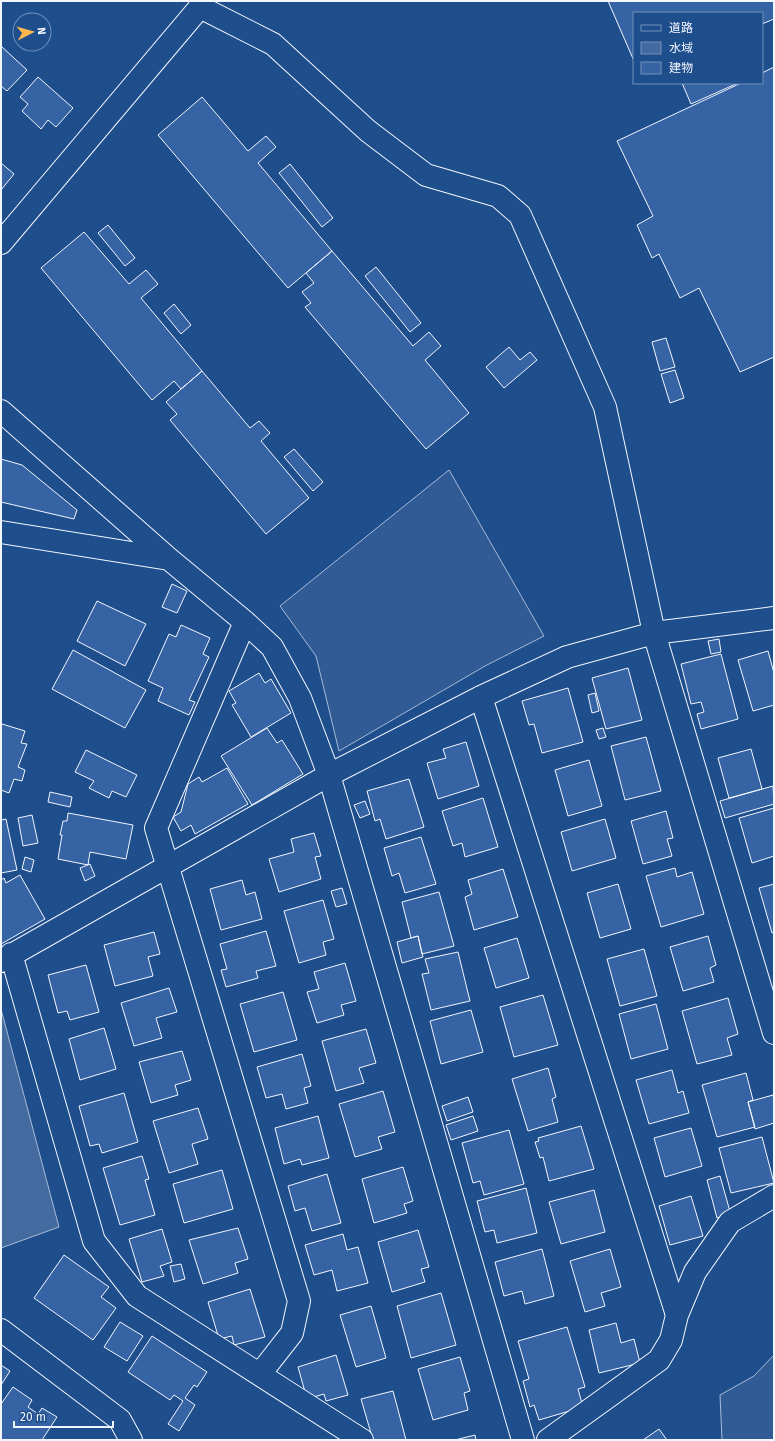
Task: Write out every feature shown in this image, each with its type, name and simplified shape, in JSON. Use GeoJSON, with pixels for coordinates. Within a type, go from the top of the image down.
{"type":"FeatureCollection","features":[{"type":"Feature","properties":{"kind":"street"},"geometry":{"type":"LineString","coordinates":[[1,243],[200,7],[273,44],[368,131],[426,175],[498,196],[520,215],[605,407],[654,633],[774,1032]]}},
{"type":"Feature","properties":{"kind":"street"},"geometry":{"type":"LineString","coordinates":[[1,411],[169,559],[245,622],[272,647],[300,698],[329,775],[523,1440]]}},
{"type":"Feature","properties":{"kind":"street"},"geometry":{"type":"LineString","coordinates":[[1,532],[169,559]]}},
{"type":"Feature","properties":{"kind":"street"},"geometry":{"type":"LineString","coordinates":[[362,1440],[137,1296],[94,1241],[6,957],[329,775],[481,697],[567,657],[654,633],[774,618]]}},
{"type":"Feature","properties":{"kind":"street"},"geometry":{"type":"LineString","coordinates":[[245,622],[156,828],[299,1301],[292,1333],[260,1374]]}},
{"type":"Feature","properties":{"kind":"street"},"geometry":{"type":"LineString","coordinates":[[481,697],[676,1315]]}},
{"type":"Feature","properties":{"kind":"street"},"geometry":{"type":"LineString","coordinates":[[548,1440],[659,1360],[671,1340],[676,1315],[695,1272],[730,1222],[774,1196]]}},
{"type":"Feature","properties":{"kind":"street"},"geometry":{"type":"LineString","coordinates":[[1,1330],[120,1420],[131,1440]]}},
{"type":"Feature","properties":{"kind":"shaded area"},"geometry":{"type":"Polygon","coordinates":[[[449,470],[544,636],[485,666],[339,751],[316,656],[280,606],[449,470]]]}},
{"type":"Feature","properties":{"kind":"shaded area"},"geometry":{"type":"Polygon","coordinates":[[[774,1355],[774,1440],[722,1440],[720,1395],[754,1376],[774,1355]]]}},
{"type":"Feature","properties":{"kind":"water"},"geometry":{"type":"Polygon","coordinates":[[[1,1009],[59,1227],[1,1248],[1,1009]]]}},
{"type":"Feature","properties":{"kind":"building"},"geometry":{"type":"Polygon","coordinates":[[[608,1],[774,1],[774,19],[763,24],[763,12],[633,12],[633,59],[608,1]]]}},
{"type":"Feature","properties":{"kind":"building"},"geometry":{"type":"Polygon","coordinates":[[[1,46],[27,70],[7,91],[1,86],[1,46]]]}},
{"type":"Feature","properties":{"kind":"building"},"geometry":{"type":"Polygon","coordinates":[[[774,67],[774,357],[740,372],[699,288],[680,298],[659,254],[652,258],[637,225],[653,216],[617,141],[739,84],[763,84],[763,72],[774,67]]]}},
{"type":"Feature","properties":{"kind":"building"},"geometry":{"type":"Polygon","coordinates":[[[38,77],[73,108],[56,127],[48,120],[41,129],[22,111],[28,104],[20,97],[38,77]]]}},
{"type":"Feature","properties":{"kind":"building"},"geometry":{"type":"Polygon","coordinates":[[[682,84],[736,84],[691,104],[682,84]]]}},
{"type":"Feature","properties":{"kind":"building"},"geometry":{"type":"Polygon","coordinates":[[[202,97],[248,151],[266,136],[276,147],[258,163],[332,251],[288,288],[158,135],[202,97]]]}},
{"type":"Feature","properties":{"kind":"building"},"geometry":{"type":"Polygon","coordinates":[[[1,163],[14,174],[1,190],[1,163]]]}},
{"type":"Feature","properties":{"kind":"building"},"geometry":{"type":"Polygon","coordinates":[[[290,164],[333,218],[322,227],[279,173],[290,164]]]}},
{"type":"Feature","properties":{"kind":"building"},"geometry":{"type":"Polygon","coordinates":[[[108,225],[135,258],[125,266],[98,233],[108,225]]]}},
{"type":"Feature","properties":{"kind":"building"},"geometry":{"type":"Polygon","coordinates":[[[84,232],[129,284],[146,270],[158,284],[141,298],[202,371],[181,389],[174,381],[152,400],[41,268],[84,232]]]}},
{"type":"Feature","properties":{"kind":"building"},"geometry":{"type":"Polygon","coordinates":[[[332,251],[413,346],[429,332],[441,346],[425,360],[469,413],[426,449],[305,307],[311,303],[302,292],[314,283],[306,273],[332,251]]]}},
{"type":"Feature","properties":{"kind":"building"},"geometry":{"type":"Polygon","coordinates":[[[376,267],[421,323],[410,332],[365,276],[376,267]]]}},
{"type":"Feature","properties":{"kind":"building"},"geometry":{"type":"Polygon","coordinates":[[[174,304],[191,325],[181,334],[164,313],[174,304]]]}},
{"type":"Feature","properties":{"kind":"building"},"geometry":{"type":"Polygon","coordinates":[[[666,338],[675,367],[660,371],[652,342],[666,338]]]}},
{"type":"Feature","properties":{"kind":"building"},"geometry":{"type":"Polygon","coordinates":[[[509,347],[520,360],[530,352],[537,360],[504,388],[486,367],[509,347]]]}},
{"type":"Feature","properties":{"kind":"building"},"geometry":{"type":"Polygon","coordinates":[[[675,370],[684,398],[670,403],[661,374],[675,370]]]}},
{"type":"Feature","properties":{"kind":"building"},"geometry":{"type":"Polygon","coordinates":[[[202,371],[250,428],[259,421],[270,433],[261,441],[309,498],[266,534],[170,420],[177,414],[166,402],[202,371]]]}},
{"type":"Feature","properties":{"kind":"building"},"geometry":{"type":"Polygon","coordinates":[[[294,449],[323,482],[313,491],[284,457],[294,449]]]}},
{"type":"Feature","properties":{"kind":"building"},"geometry":{"type":"Polygon","coordinates":[[[1,459],[22,465],[77,510],[74,519],[1,502],[1,459]]]}},
{"type":"Feature","properties":{"kind":"building"},"geometry":{"type":"Polygon","coordinates":[[[172,584],[187,591],[177,613],[162,607],[172,584]]]}},
{"type":"Feature","properties":{"kind":"building"},"geometry":{"type":"Polygon","coordinates":[[[97,601],[146,624],[125,666],[77,641],[97,601]]]}},
{"type":"Feature","properties":{"kind":"building"},"geometry":{"type":"Polygon","coordinates":[[[181,625],[210,638],[203,654],[209,657],[189,700],[195,702],[189,715],[158,701],[163,688],[148,681],[169,634],[176,637],[181,625]]]}},
{"type":"Feature","properties":{"kind":"building"},"geometry":{"type":"Polygon","coordinates":[[[719,639],[721,652],[711,654],[708,641],[719,639]]]}},
{"type":"Feature","properties":{"kind":"building"},"geometry":{"type":"Polygon","coordinates":[[[73,650],[146,690],[125,728],[52,689],[73,650]]]}},
{"type":"Feature","properties":{"kind":"building"},"geometry":{"type":"Polygon","coordinates":[[[768,651],[774,673],[774,705],[753,711],[738,660],[768,651]]]}},
{"type":"Feature","properties":{"kind":"building"},"geometry":{"type":"Polygon","coordinates":[[[721,654],[738,719],[701,729],[697,714],[704,712],[701,702],[691,704],[681,664],[721,654]]]}},
{"type":"Feature","properties":{"kind":"building"},"geometry":{"type":"Polygon","coordinates":[[[628,668],[642,720],[606,729],[592,678],[628,668]]]}},
{"type":"Feature","properties":{"kind":"building"},"geometry":{"type":"Polygon","coordinates":[[[259,673],[265,683],[271,679],[291,713],[251,737],[232,705],[236,703],[229,691],[259,673]]]}},
{"type":"Feature","properties":{"kind":"building"},"geometry":{"type":"Polygon","coordinates":[[[568,688],[583,742],[542,753],[534,724],[529,725],[522,701],[568,688]]]}},
{"type":"Feature","properties":{"kind":"building"},"geometry":{"type":"Polygon","coordinates":[[[595,693],[599,711],[592,713],[588,695],[595,693]]]}},
{"type":"Feature","properties":{"kind":"building"},"geometry":{"type":"Polygon","coordinates":[[[2,724],[25,731],[21,743],[27,744],[18,767],[25,770],[22,781],[14,779],[9,793],[1,790],[2,724]]]}},
{"type":"Feature","properties":{"kind":"building"},"geometry":{"type":"Polygon","coordinates":[[[267,728],[277,743],[282,740],[303,774],[252,805],[221,756],[267,728]]]}},
{"type":"Feature","properties":{"kind":"building"},"geometry":{"type":"Polygon","coordinates":[[[603,728],[606,737],[599,739],[596,730],[603,728]]]}},
{"type":"Feature","properties":{"kind":"building"},"geometry":{"type":"Polygon","coordinates":[[[646,737],[661,791],[625,800],[611,746],[646,737]]]}},
{"type":"Feature","properties":{"kind":"building"},"geometry":{"type":"Polygon","coordinates":[[[466,742],[479,786],[438,799],[427,763],[446,758],[443,749],[466,742]]]}},
{"type":"Feature","properties":{"kind":"building"},"geometry":{"type":"Polygon","coordinates":[[[751,749],[762,789],[729,798],[718,758],[751,749]]]}},
{"type":"Feature","properties":{"kind":"building"},"geometry":{"type":"Polygon","coordinates":[[[86,750],[137,775],[126,797],[112,791],[109,798],[89,788],[94,781],[75,772],[86,750]]]}},
{"type":"Feature","properties":{"kind":"building"},"geometry":{"type":"Polygon","coordinates":[[[589,760],[602,806],[568,816],[555,770],[589,760]]]}},
{"type":"Feature","properties":{"kind":"building"},"geometry":{"type":"Polygon","coordinates":[[[227,768],[248,804],[195,834],[191,825],[181,831],[173,817],[181,812],[188,784],[199,777],[202,782],[227,768]]]}},
{"type":"Feature","properties":{"kind":"building"},"geometry":{"type":"Polygon","coordinates":[[[409,779],[424,827],[386,839],[380,819],[375,821],[367,791],[409,779]]]}},
{"type":"Feature","properties":{"kind":"building"},"geometry":{"type":"Polygon","coordinates":[[[773,786],[774,804],[725,818],[720,801],[773,786]]]}},
{"type":"Feature","properties":{"kind":"building"},"geometry":{"type":"Polygon","coordinates":[[[50,792],[72,797],[70,807],[48,802],[50,792]]]}},
{"type":"Feature","properties":{"kind":"building"},"geometry":{"type":"Polygon","coordinates":[[[483,798],[498,847],[465,857],[462,843],[453,846],[442,811],[483,798]]]}},
{"type":"Feature","properties":{"kind":"building"},"geometry":{"type":"Polygon","coordinates":[[[365,801],[370,814],[360,818],[354,805],[365,801]]]}},
{"type":"Feature","properties":{"kind":"building"},"geometry":{"type":"Polygon","coordinates":[[[774,808],[774,856],[752,863],[739,818],[774,808]]]}},
{"type":"Feature","properties":{"kind":"building"},"geometry":{"type":"Polygon","coordinates":[[[666,811],[673,838],[667,839],[672,856],[643,864],[631,821],[666,811]]]}},
{"type":"Feature","properties":{"kind":"building"},"geometry":{"type":"Polygon","coordinates":[[[68,813],[133,825],[126,859],[90,852],[88,865],[58,859],[63,821],[67,821],[68,813]]]}},
{"type":"Feature","properties":{"kind":"building"},"geometry":{"type":"Polygon","coordinates":[[[32,815],[38,843],[23,846],[18,818],[32,815]]]}},
{"type":"Feature","properties":{"kind":"building"},"geometry":{"type":"Polygon","coordinates":[[[6,819],[17,870],[1,873],[1,820],[6,819]]]}},
{"type":"Feature","properties":{"kind":"building"},"geometry":{"type":"Polygon","coordinates":[[[605,819],[616,858],[572,871],[561,832],[605,819]]]}},
{"type":"Feature","properties":{"kind":"building"},"geometry":{"type":"Polygon","coordinates":[[[314,833],[321,856],[315,857],[321,879],[279,892],[269,859],[294,852],[291,839],[314,833]]]}},
{"type":"Feature","properties":{"kind":"building"},"geometry":{"type":"Polygon","coordinates":[[[421,837],[436,884],[405,893],[399,873],[392,876],[384,848],[421,837]]]}},
{"type":"Feature","properties":{"kind":"building"},"geometry":{"type":"Polygon","coordinates":[[[25,857],[34,860],[31,872],[22,869],[25,857]]]}},
{"type":"Feature","properties":{"kind":"building"},"geometry":{"type":"Polygon","coordinates":[[[90,864],[95,876],[85,881],[80,868],[90,864]]]}},
{"type":"Feature","properties":{"kind":"building"},"geometry":{"type":"Polygon","coordinates":[[[675,868],[677,877],[692,872],[704,914],[661,927],[646,876],[675,868]]]}},
{"type":"Feature","properties":{"kind":"building"},"geometry":{"type":"Polygon","coordinates":[[[503,869],[518,917],[474,930],[465,897],[472,894],[468,880],[503,869]]]}},
{"type":"Feature","properties":{"kind":"building"},"geometry":{"type":"Polygon","coordinates":[[[20,875],[45,919],[1,944],[1,880],[4,878],[6,883],[20,875]]]}},
{"type":"Feature","properties":{"kind":"building"},"geometry":{"type":"Polygon","coordinates":[[[242,880],[246,895],[255,892],[262,919],[221,930],[210,889],[242,880]]]}},
{"type":"Feature","properties":{"kind":"building"},"geometry":{"type":"Polygon","coordinates":[[[618,884],[631,929],[600,938],[587,893],[618,884]]]}},
{"type":"Feature","properties":{"kind":"building"},"geometry":{"type":"Polygon","coordinates":[[[774,884],[774,932],[772,933],[759,888],[774,884]]]}},
{"type":"Feature","properties":{"kind":"building"},"geometry":{"type":"Polygon","coordinates":[[[342,888],[347,904],[336,907],[331,891],[342,888]]]}},
{"type":"Feature","properties":{"kind":"building"},"geometry":{"type":"Polygon","coordinates":[[[439,892],[454,946],[422,954],[418,936],[411,938],[402,902],[439,892]]]}},
{"type":"Feature","properties":{"kind":"building"},"geometry":{"type":"Polygon","coordinates":[[[323,900],[334,939],[323,942],[326,955],[299,963],[284,911],[323,900]]]}},
{"type":"Feature","properties":{"kind":"building"},"geometry":{"type":"Polygon","coordinates":[[[266,931],[276,966],[256,971],[258,978],[226,987],[221,970],[227,969],[220,944],[266,931]]]}},
{"type":"Feature","properties":{"kind":"building"},"geometry":{"type":"Polygon","coordinates":[[[154,932],[160,954],[148,957],[153,976],[115,986],[104,945],[154,932]]]}},
{"type":"Feature","properties":{"kind":"building"},"geometry":{"type":"Polygon","coordinates":[[[418,936],[423,957],[402,963],[397,942],[418,936]]]}},
{"type":"Feature","properties":{"kind":"building"},"geometry":{"type":"Polygon","coordinates":[[[708,936],[716,965],[710,968],[714,982],[683,991],[670,947],[708,936]]]}},
{"type":"Feature","properties":{"kind":"building"},"geometry":{"type":"Polygon","coordinates":[[[517,938],[529,978],[496,988],[484,948],[517,938]]]}},
{"type":"Feature","properties":{"kind":"building"},"geometry":{"type":"Polygon","coordinates":[[[644,949],[657,996],[620,1006],[607,959],[644,949]]]}},
{"type":"Feature","properties":{"kind":"building"},"geometry":{"type":"Polygon","coordinates":[[[458,952],[470,1001],[431,1010],[422,974],[429,973],[425,959],[458,952]]]}},
{"type":"Feature","properties":{"kind":"building"},"geometry":{"type":"Polygon","coordinates":[[[345,963],[356,1001],[341,1005],[344,1015],[317,1023],[307,992],[319,989],[314,972],[345,963]]]}},
{"type":"Feature","properties":{"kind":"building"},"geometry":{"type":"Polygon","coordinates":[[[86,965],[99,1012],[70,1020],[67,1011],[58,1013],[48,975],[86,965]]]}},
{"type":"Feature","properties":{"kind":"building"},"geometry":{"type":"Polygon","coordinates":[[[169,988],[177,1012],[156,1018],[162,1038],[134,1046],[121,1003],[169,988]]]}},
{"type":"Feature","properties":{"kind":"building"},"geometry":{"type":"Polygon","coordinates":[[[283,992],[297,1040],[254,1052],[240,1004],[283,992]]]}},
{"type":"Feature","properties":{"kind":"building"},"geometry":{"type":"Polygon","coordinates":[[[543,995],[558,1045],[514,1057],[500,1007],[543,995]]]}},
{"type":"Feature","properties":{"kind":"building"},"geometry":{"type":"Polygon","coordinates":[[[728,998],[738,1034],[727,1038],[732,1055],[697,1064],[682,1011],[728,998]]]}},
{"type":"Feature","properties":{"kind":"building"},"geometry":{"type":"Polygon","coordinates":[[[656,1004],[668,1049],[631,1059],[619,1014],[656,1004]]]}},
{"type":"Feature","properties":{"kind":"building"},"geometry":{"type":"Polygon","coordinates":[[[471,1010],[483,1052],[441,1064],[430,1021],[471,1010]]]}},
{"type":"Feature","properties":{"kind":"building"},"geometry":{"type":"Polygon","coordinates":[[[104,1028],[116,1069],[80,1080],[69,1039],[104,1028]]]}},
{"type":"Feature","properties":{"kind":"building"},"geometry":{"type":"Polygon","coordinates":[[[366,1029],[376,1063],[359,1068],[364,1083],[336,1091],[322,1041],[366,1029]]]}},
{"type":"Feature","properties":{"kind":"building"},"geometry":{"type":"Polygon","coordinates":[[[182,1051],[191,1080],[175,1085],[178,1095],[151,1103],[139,1062],[182,1051]]]}},
{"type":"Feature","properties":{"kind":"building"},"geometry":{"type":"Polygon","coordinates":[[[302,1054],[311,1086],[304,1088],[308,1103],[286,1109],[282,1094],[266,1098],[257,1067],[302,1054]]]}},
{"type":"Feature","properties":{"kind":"building"},"geometry":{"type":"Polygon","coordinates":[[[548,1068],[556,1097],[552,1099],[558,1122],[528,1131],[512,1079],[548,1068]]]}},
{"type":"Feature","properties":{"kind":"building"},"geometry":{"type":"Polygon","coordinates":[[[672,1070],[678,1093],[683,1091],[689,1113],[649,1124],[636,1080],[672,1070]]]}},
{"type":"Feature","properties":{"kind":"building"},"geometry":{"type":"Polygon","coordinates":[[[746,1073],[753,1100],[748,1102],[755,1127],[717,1137],[702,1085],[746,1073]]]}},
{"type":"Feature","properties":{"kind":"building"},"geometry":{"type":"Polygon","coordinates":[[[383,1091],[395,1132],[378,1137],[382,1149],[355,1157],[339,1104],[383,1091]]]}},
{"type":"Feature","properties":{"kind":"building"},"geometry":{"type":"Polygon","coordinates":[[[124,1093],[138,1142],[102,1153],[99,1144],[90,1146],[79,1106],[124,1093]]]}},
{"type":"Feature","properties":{"kind":"building"},"geometry":{"type":"Polygon","coordinates":[[[773,1095],[774,1123],[755,1129],[748,1102],[773,1095]]]}},
{"type":"Feature","properties":{"kind":"building"},"geometry":{"type":"Polygon","coordinates":[[[468,1097],[473,1112],[447,1121],[442,1106],[468,1097]]]}},
{"type":"Feature","properties":{"kind":"building"},"geometry":{"type":"Polygon","coordinates":[[[198,1108],[208,1139],[192,1144],[198,1164],[169,1173],[153,1121],[198,1108]]]}},
{"type":"Feature","properties":{"kind":"building"},"geometry":{"type":"Polygon","coordinates":[[[318,1116],[329,1158],[302,1165],[300,1159],[284,1164],[275,1128],[318,1116]]]}},
{"type":"Feature","properties":{"kind":"building"},"geometry":{"type":"Polygon","coordinates":[[[473,1116],[478,1131],[451,1140],[446,1125],[473,1116]]]}},
{"type":"Feature","properties":{"kind":"building"},"geometry":{"type":"Polygon","coordinates":[[[581,1126],[594,1169],[549,1181],[543,1157],[540,1158],[535,1142],[539,1141],[538,1138],[581,1126]]]}},
{"type":"Feature","properties":{"kind":"building"},"geometry":{"type":"Polygon","coordinates":[[[691,1128],[702,1166],[665,1177],[654,1138],[691,1128]]]}},
{"type":"Feature","properties":{"kind":"building"},"geometry":{"type":"Polygon","coordinates":[[[509,1130],[524,1184],[484,1195],[480,1181],[473,1183],[462,1143],[509,1130]]]}},
{"type":"Feature","properties":{"kind":"building"},"geometry":{"type":"Polygon","coordinates":[[[762,1137],[774,1183],[731,1193],[719,1148],[762,1137]]]}},
{"type":"Feature","properties":{"kind":"building"},"geometry":{"type":"Polygon","coordinates":[[[142,1156],[149,1179],[145,1180],[155,1215],[120,1225],[103,1168],[142,1156]]]}},
{"type":"Feature","properties":{"kind":"building"},"geometry":{"type":"Polygon","coordinates":[[[403,1167],[413,1201],[404,1204],[407,1213],[374,1223],[362,1179],[403,1167]]]}},
{"type":"Feature","properties":{"kind":"building"},"geometry":{"type":"Polygon","coordinates":[[[222,1170],[233,1209],[184,1223],[173,1184],[222,1170]]]}},
{"type":"Feature","properties":{"kind":"building"},"geometry":{"type":"Polygon","coordinates":[[[327,1174],[341,1223],[312,1231],[305,1208],[295,1211],[288,1186],[327,1174]]]}},
{"type":"Feature","properties":{"kind":"building"},"geometry":{"type":"Polygon","coordinates":[[[720,1176],[731,1215],[717,1218],[707,1180],[720,1176]]]}},
{"type":"Feature","properties":{"kind":"building"},"geometry":{"type":"Polygon","coordinates":[[[526,1188],[537,1233],[497,1243],[494,1230],[485,1232],[477,1201],[526,1188]]]}},
{"type":"Feature","properties":{"kind":"building"},"geometry":{"type":"Polygon","coordinates":[[[594,1190],[605,1232],[561,1244],[549,1202],[594,1190]]]}},
{"type":"Feature","properties":{"kind":"building"},"geometry":{"type":"Polygon","coordinates":[[[691,1196],[703,1236],[670,1245],[659,1206],[691,1196]]]}},
{"type":"Feature","properties":{"kind":"building"},"geometry":{"type":"Polygon","coordinates":[[[238,1228],[248,1259],[235,1263],[238,1273],[203,1284],[189,1240],[238,1228]]]}},
{"type":"Feature","properties":{"kind":"building"},"geometry":{"type":"Polygon","coordinates":[[[162,1229],[172,1262],[160,1266],[164,1276],[142,1282],[129,1239],[162,1229]]]}},
{"type":"Feature","properties":{"kind":"building"},"geometry":{"type":"Polygon","coordinates":[[[418,1230],[429,1267],[421,1269],[425,1282],[392,1292],[378,1242],[418,1230]]]}},
{"type":"Feature","properties":{"kind":"building"},"geometry":{"type":"Polygon","coordinates":[[[343,1234],[347,1250],[358,1247],[368,1283],[337,1291],[332,1270],[314,1275],[305,1245],[343,1234]]]}},
{"type":"Feature","properties":{"kind":"building"},"geometry":{"type":"Polygon","coordinates":[[[542,1249],[554,1296],[525,1304],[522,1291],[504,1296],[495,1262],[542,1249]]]}},
{"type":"Feature","properties":{"kind":"building"},"geometry":{"type":"Polygon","coordinates":[[[610,1249],[621,1287],[601,1293],[605,1306],[585,1312],[570,1261],[610,1249]]]}},
{"type":"Feature","properties":{"kind":"building"},"geometry":{"type":"Polygon","coordinates":[[[64,1255],[109,1287],[101,1297],[116,1308],[93,1340],[34,1298],[64,1255]]]}},
{"type":"Feature","properties":{"kind":"building"},"geometry":{"type":"Polygon","coordinates":[[[181,1264],[185,1279],[174,1282],[170,1266],[181,1264]]]}},
{"type":"Feature","properties":{"kind":"building"},"geometry":{"type":"Polygon","coordinates":[[[250,1289],[265,1337],[234,1345],[232,1336],[219,1339],[208,1302],[250,1289]]]}},
{"type":"Feature","properties":{"kind":"building"},"geometry":{"type":"Polygon","coordinates":[[[441,1293],[456,1345],[411,1358],[397,1306],[441,1293]]]}},
{"type":"Feature","properties":{"kind":"building"},"geometry":{"type":"Polygon","coordinates":[[[371,1306],[386,1358],[356,1367],[340,1315],[371,1306]]]}},
{"type":"Feature","properties":{"kind":"building"},"geometry":{"type":"Polygon","coordinates":[[[120,1322],[143,1336],[127,1361],[104,1347],[120,1322]]]}},
{"type":"Feature","properties":{"kind":"building"},"geometry":{"type":"Polygon","coordinates":[[[616,1323],[621,1343],[634,1339],[640,1363],[599,1373],[589,1330],[616,1323]]]}},
{"type":"Feature","properties":{"kind":"building"},"geometry":{"type":"Polygon","coordinates":[[[567,1327],[585,1387],[578,1389],[583,1407],[539,1420],[534,1405],[530,1407],[523,1381],[529,1379],[518,1341],[567,1327]]]}},
{"type":"Feature","properties":{"kind":"building"},"geometry":{"type":"Polygon","coordinates":[[[152,1336],[207,1372],[197,1387],[194,1385],[185,1398],[195,1405],[179,1431],[168,1424],[183,1401],[174,1395],[170,1400],[128,1372],[152,1336]]]}},
{"type":"Feature","properties":{"kind":"building"},"geometry":{"type":"Polygon","coordinates":[[[336,1355],[348,1395],[326,1401],[324,1394],[307,1399],[298,1367],[336,1355]]]}},
{"type":"Feature","properties":{"kind":"building"},"geometry":{"type":"Polygon","coordinates":[[[460,1357],[470,1391],[464,1393],[468,1410],[433,1420],[418,1369],[460,1357]]]}},
{"type":"Feature","properties":{"kind":"building"},"geometry":{"type":"Polygon","coordinates":[[[1,1365],[10,1371],[1,1385],[1,1365]]]}},
{"type":"Feature","properties":{"kind":"building"},"geometry":{"type":"Polygon","coordinates":[[[13,1387],[32,1400],[28,1407],[38,1414],[42,1408],[57,1417],[42,1440],[3,1440],[1,1438],[1,1404],[13,1387]]]}},
{"type":"Feature","properties":{"kind":"building"},"geometry":{"type":"Polygon","coordinates":[[[393,1391],[406,1440],[373,1440],[361,1399],[393,1391]]]}},
{"type":"Feature","properties":{"kind":"building"},"geometry":{"type":"Polygon","coordinates":[[[659,1429],[667,1440],[643,1440],[659,1429]]]}},
{"type":"Feature","properties":{"kind":"building"},"geometry":{"type":"Polygon","coordinates":[[[475,1435],[476,1440],[455,1440],[475,1435]]]}}]}
